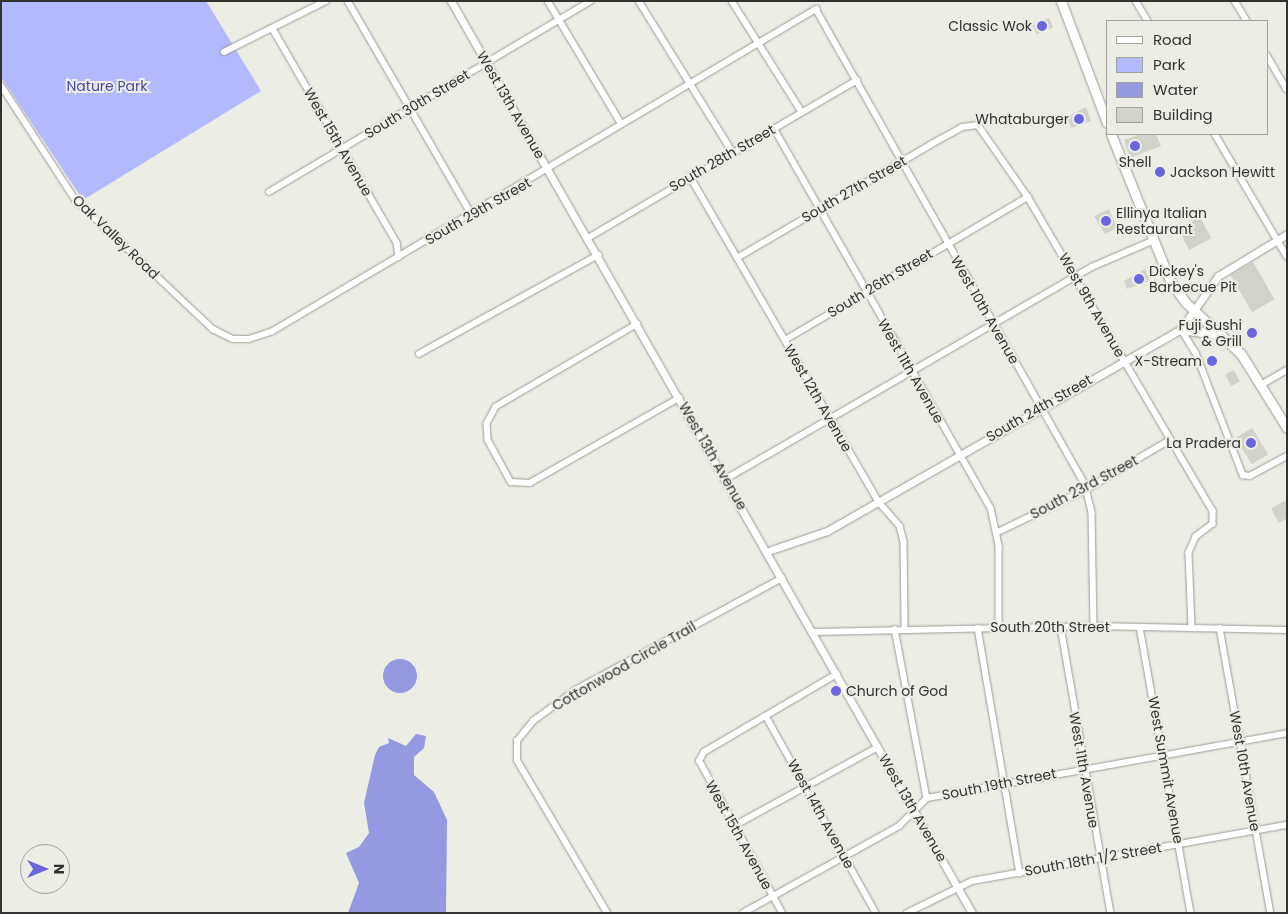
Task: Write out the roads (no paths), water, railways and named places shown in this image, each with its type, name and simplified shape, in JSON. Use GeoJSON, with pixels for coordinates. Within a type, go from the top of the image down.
{"type":"FeatureCollection","features":[{"type":"Feature","properties":{"kind":"main road"},"geometry":{"type":"LineString","coordinates":[[1061,1],[1104,109]]}},
{"type":"Feature","properties":{"kind":"main road"},"geometry":{"type":"LineString","coordinates":[[1111,135],[1152,241],[1170,281],[1196,312],[1222,335],[1261,385],[1287,428]]}},
{"type":"Feature","properties":{"kind":"main road"},"geometry":{"type":"LineString","coordinates":[[1181,329],[1222,335]]}},
{"type":"Feature","properties":{"kind":"street"},"geometry":{"type":"LineString","coordinates":[[224,52],[326,1]]}},
{"type":"Feature","properties":{"kind":"street"},"geometry":{"type":"LineString","coordinates":[[348,1],[472,215]]}},
{"type":"Feature","properties":{"kind":"street","name":"West 13th Avenue"},"geometry":{"type":"LineString","coordinates":[[451,1],[768,551],[972,913]]}},
{"type":"Feature","properties":{"kind":"street"},"geometry":{"type":"LineString","coordinates":[[548,1],[621,123]]}},
{"type":"Feature","properties":{"kind":"street","name":"South 30th Street"},"geometry":{"type":"LineString","coordinates":[[269,192],[591,1]]}},
{"type":"Feature","properties":{"kind":"street"},"geometry":{"type":"LineString","coordinates":[[640,1],[732,151]]}},
{"type":"Feature","properties":{"kind":"street"},"geometry":{"type":"LineString","coordinates":[[732,1],[802,112]]}},
{"type":"Feature","properties":{"kind":"street"},"geometry":{"type":"LineString","coordinates":[[1136,1],[1147,20]]}},
{"type":"Feature","properties":{"kind":"street"},"geometry":{"type":"LineString","coordinates":[[1235,1],[1246,20]]}},
{"type":"Feature","properties":{"kind":"street","name":"South 29th Street"},"geometry":{"type":"LineString","coordinates":[[267,334],[472,215],[621,123],[690,85],[816,9]]}},
{"type":"Feature","properties":{"kind":"street","name":"West 10th Avenue"},"geometry":{"type":"LineString","coordinates":[[816,9],[992,325],[1087,489],[1092,513],[1094,626]]}},
{"type":"Feature","properties":{"kind":"street","name":"West 15th Avenue"},"geometry":{"type":"LineString","coordinates":[[273,29],[397,243],[399,256]]}},
{"type":"Feature","properties":{"kind":"street"},"geometry":{"type":"LineString","coordinates":[[1268,57],[1287,89]]}},
{"type":"Feature","properties":{"kind":"street","name":"South 28th Street"},"geometry":{"type":"LineString","coordinates":[[588,238],[732,151],[857,80]]}},
{"type":"Feature","properties":{"kind":"street","name":"Oak Valley Road"},"geometry":{"type":"LineString","coordinates":[[1,85],[75,198],[213,329],[232,339],[267,334]]}},
{"type":"Feature","properties":{"kind":"street","name":"South 27th Street"},"geometry":{"type":"LineString","coordinates":[[737,258],[902,161],[974,125]]}},
{"type":"Feature","properties":{"kind":"street","name":"West 9th Avenue"},"geometry":{"type":"LineString","coordinates":[[974,125],[987,135],[1028,197],[1215,520],[1190,546],[1192,628]]}},
{"type":"Feature","properties":{"kind":"street","name":"West 11th Avenue"},"geometry":{"type":"LineString","coordinates":[[774,128],[912,373],[991,508],[998,532],[1000,627]]}},
{"type":"Feature","properties":{"kind":"street"},"geometry":{"type":"LineString","coordinates":[[1216,135],[1287,256]]}},
{"type":"Feature","properties":{"kind":"street","name":"West 12th Avenue"},"geometry":{"type":"LineString","coordinates":[[690,176],[879,502],[903,534],[905,628]]}},
{"type":"Feature","properties":{"kind":"street","name":"South 26th Street"},"geometry":{"type":"LineString","coordinates":[[785,340],[1028,197]]}},
{"type":"Feature","properties":{"kind":"street","name":"South 24th Street"},"geometry":{"type":"LineString","coordinates":[[768,551],[820,534],[879,502],[959,453],[1181,329],[1196,312],[1218,276],[1287,234]]}},
{"type":"Feature","properties":{"kind":"street"},"geometry":{"type":"LineString","coordinates":[[726,479],[831,421],[1075,276],[1152,241]]}},
{"type":"Feature","properties":{"kind":"street"},"geometry":{"type":"LineString","coordinates":[[419,354],[598,255]]}},
{"type":"Feature","properties":{"kind":"street"},"geometry":{"type":"LineString","coordinates":[[638,324],[502,402],[490,415],[488,440],[514,485],[530,483],[679,398]]}},
{"type":"Feature","properties":{"kind":"street"},"geometry":{"type":"LineString","coordinates":[[1181,329],[1196,352],[1246,477],[1287,456]]}},
{"type":"Feature","properties":{"kind":"street"},"geometry":{"type":"LineString","coordinates":[[1261,385],[1287,370]]}},
{"type":"Feature","properties":{"kind":"street","name":"South 23rd Street"},"geometry":{"type":"LineString","coordinates":[[998,532],[1087,489],[1170,440]]}},
{"type":"Feature","properties":{"kind":"street","name":"Cottonwood Circle Trail"},"geometry":{"type":"LineString","coordinates":[[607,913],[517,761],[517,741],[533,721],[577,689],[782,578]]}},
{"type":"Feature","properties":{"kind":"street","name":"South 20th Street"},"geometry":{"type":"LineString","coordinates":[[814,632],[905,628],[1094,626],[1287,630]]}},
{"type":"Feature","properties":{"kind":"street","name":"West 11th Avenue"},"geometry":{"type":"LineString","coordinates":[[1061,627],[1084,769],[1111,913]]}},
{"type":"Feature","properties":{"kind":"street","name":"West Summit Avenue"},"geometry":{"type":"LineString","coordinates":[[1140,627],[1191,913]]}},
{"type":"Feature","properties":{"kind":"street"},"geometry":{"type":"LineString","coordinates":[[978,628],[1020,873]]}},
{"type":"Feature","properties":{"kind":"street","name":"West 10th Avenue"},"geometry":{"type":"LineString","coordinates":[[1220,628],[1271,913]]}},
{"type":"Feature","properties":{"kind":"street"},"geometry":{"type":"LineString","coordinates":[[895,629],[927,798]]}},
{"type":"Feature","properties":{"kind":"street"},"geometry":{"type":"LineString","coordinates":[[766,716],[837,674]]}},
{"type":"Feature","properties":{"kind":"street","name":"West 15th Avenue"},"geometry":{"type":"LineString","coordinates":[[766,716],[701,757],[700,764],[782,913]]}},
{"type":"Feature","properties":{"kind":"street","name":"West 14th Avenue"},"geometry":{"type":"LineString","coordinates":[[766,716],[876,913]]}},
{"type":"Feature","properties":{"kind":"street","name":"South 19th Street"},"geometry":{"type":"LineString","coordinates":[[743,913],[899,826],[927,798],[1287,733]]}},
{"type":"Feature","properties":{"kind":"street"},"geometry":{"type":"LineString","coordinates":[[734,826],[878,747]]}},
{"type":"Feature","properties":{"kind":"street","name":"South 18th 1/2 Street"},"geometry":{"type":"LineString","coordinates":[[907,913],[956,885],[1287,825]]}},
{"type":"Feature","properties":{"kind":"water"},"geometry":{"type":"Polygon","coordinates":[[[400,659],[412,664],[417,676],[412,688],[400,693],[388,688],[383,676],[388,664],[400,659]]]}},
{"type":"Feature","properties":{"kind":"water"},"geometry":{"type":"Polygon","coordinates":[[[416,734],[426,736],[424,748],[414,757],[414,775],[434,792],[447,820],[446,913],[348,913],[359,883],[346,853],[359,847],[369,833],[364,803],[375,755],[379,747],[389,743],[388,738],[406,746],[416,734]]]}},
{"type":"Feature","properties":{"kind":"place","name":"Classic Wok"},"geometry":{"type":"Point","coordinates":[1042,26]}},
{"type":"Feature","properties":{"kind":"place","name":"Whataburger"},"geometry":{"type":"Point","coordinates":[1079,119]}},
{"type":"Feature","properties":{"kind":"place","name":"Shell"},"geometry":{"type":"Point","coordinates":[1135,146]}},
{"type":"Feature","properties":{"kind":"place","name":"Jackson Hewitt"},"geometry":{"type":"Point","coordinates":[1160,172]}},
{"type":"Feature","properties":{"kind":"place","name":"Ellinya Italian Restaurant"},"geometry":{"type":"Point","coordinates":[1106,221]}},
{"type":"Feature","properties":{"kind":"place","name":"Dickey's Barbecue Pit"},"geometry":{"type":"Point","coordinates":[1139,279]}},
{"type":"Feature","properties":{"kind":"place","name":"Fuji Sushi & Grill"},"geometry":{"type":"Point","coordinates":[1252,333]}},
{"type":"Feature","properties":{"kind":"place","name":"X-Stream"},"geometry":{"type":"Point","coordinates":[1212,361]}},
{"type":"Feature","properties":{"kind":"place","name":"La Pradera"},"geometry":{"type":"Point","coordinates":[1251,443]}},
{"type":"Feature","properties":{"kind":"place","name":"Church of God"},"geometry":{"type":"Point","coordinates":[836,691]}},
{"type":"Feature","properties":{"kind":"park label","name":"Nature Park"},"geometry":{"type":"Point","coordinates":[107,86]}}]}
